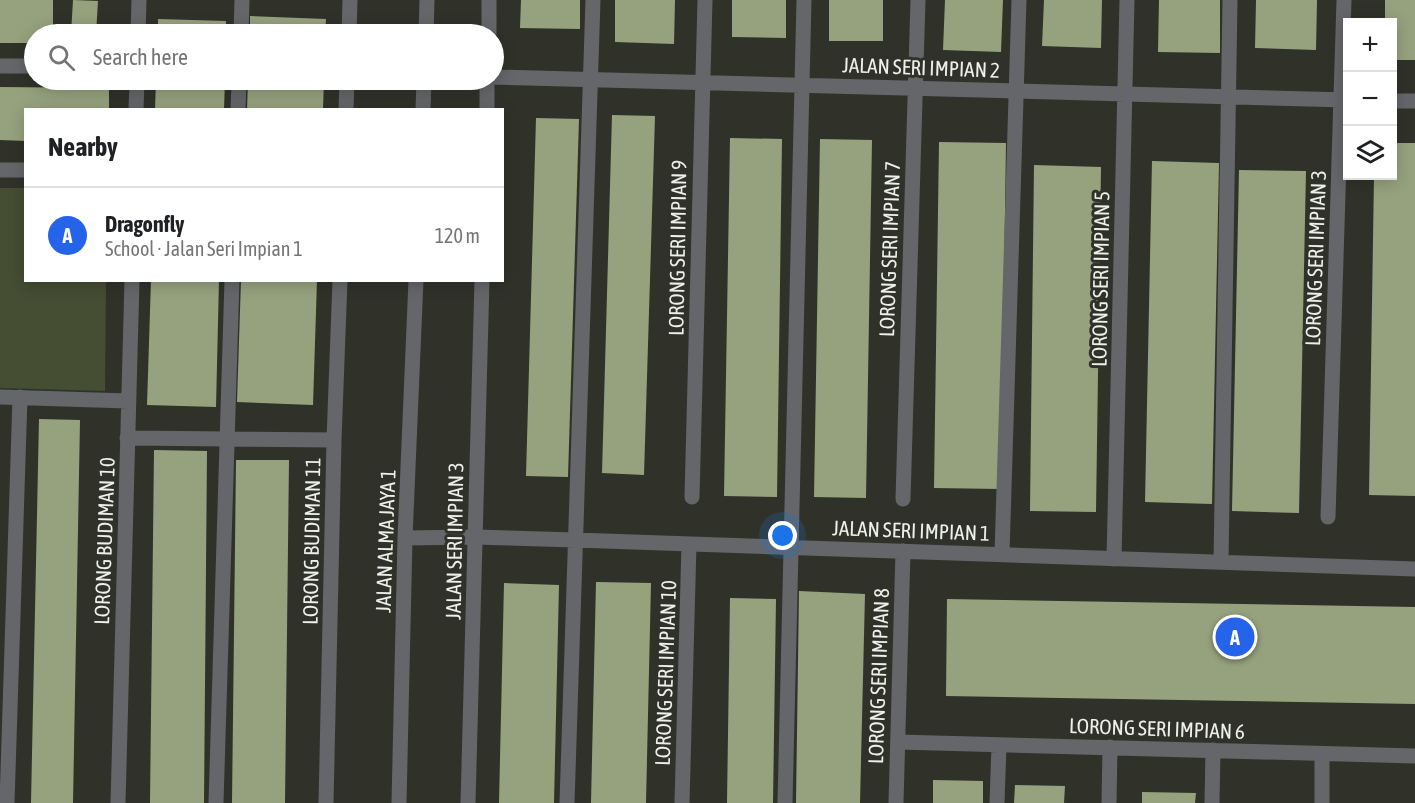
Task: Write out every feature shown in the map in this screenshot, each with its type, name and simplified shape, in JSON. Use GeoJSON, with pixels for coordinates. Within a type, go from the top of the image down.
{"type":"FeatureCollection","features":[{"type":"Feature","properties":{"kind":"street"},"geometry":{"type":"LineString","coordinates":[[138,24],[139,0]]}},
{"type":"Feature","properties":{"kind":"street"},"geometry":{"type":"LineString","coordinates":[[241,24],[242,0]]}},
{"type":"Feature","properties":{"kind":"street"},"geometry":{"type":"LineString","coordinates":[[349,24],[350,0]]}},
{"type":"Feature","properties":{"kind":"street"},"geometry":{"type":"LineString","coordinates":[[426,24],[427,0]]}},
{"type":"Feature","properties":{"kind":"street"},"geometry":{"type":"LineString","coordinates":[[489,0],[489,24]]}},
{"type":"Feature","properties":{"kind":"street"},"geometry":{"type":"LineString","coordinates":[[567,803],[593,0]]}},
{"type":"Feature","properties":{"kind":"street","name":"LORONG SERI IMPIAN 9"},"geometry":{"type":"LineString","coordinates":[[692,496],[705,0]]}},
{"type":"Feature","properties":{"kind":"street"},"geometry":{"type":"LineString","coordinates":[[785,803],[804,0]]}},
{"type":"Feature","properties":{"kind":"street","name":"LORONG SERI IMPIAN 7"},"geometry":{"type":"LineString","coordinates":[[903,499],[918,0]]}},
{"type":"Feature","properties":{"kind":"street"},"geometry":{"type":"LineString","coordinates":[[1002,554],[1019,0]]}},
{"type":"Feature","properties":{"kind":"street","name":"LORONG SERI IMPIAN 5"},"geometry":{"type":"LineString","coordinates":[[1114,559],[1127,0]]}},
{"type":"Feature","properties":{"kind":"street"},"geometry":{"type":"LineString","coordinates":[[1221,562],[1230,0]]}},
{"type":"Feature","properties":{"kind":"street","name":"LORONG SERI IMPIAN 3"},"geometry":{"type":"LineString","coordinates":[[1344,0],[1344,72]]}},
{"type":"Feature","properties":{"kind":"street"},"geometry":{"type":"LineString","coordinates":[[0,66],[24,66]]}},
{"type":"Feature","properties":{"kind":"street","name":"JALAN SERI IMPIAN 2"},"geometry":{"type":"LineString","coordinates":[[504,77],[1343,100]]}},
{"type":"Feature","properties":{"kind":"street"},"geometry":{"type":"LineString","coordinates":[[136,108],[137,90]]}},
{"type":"Feature","properties":{"kind":"street"},"geometry":{"type":"LineString","coordinates":[[238,108],[239,90]]}},
{"type":"Feature","properties":{"kind":"street"},"geometry":{"type":"LineString","coordinates":[[346,108],[347,90]]}},
{"type":"Feature","properties":{"kind":"street"},"geometry":{"type":"LineString","coordinates":[[423,108],[424,90]]}},
{"type":"Feature","properties":{"kind":"street"},"geometry":{"type":"LineString","coordinates":[[487,90],[487,108]]}},
{"type":"Feature","properties":{"kind":"street"},"geometry":{"type":"LineString","coordinates":[[1397,101],[1415,101]]}},
{"type":"Feature","properties":{"kind":"street","name":"LORONG SERI IMPIAN 3"},"geometry":{"type":"LineString","coordinates":[[1328,517],[1343,126]]}},
{"type":"Feature","properties":{"kind":"street"},"geometry":{"type":"LineString","coordinates":[[0,170],[24,170]]}},
{"type":"Feature","properties":{"kind":"street","name":"LORONG BUDIMAN 10"},"geometry":{"type":"LineString","coordinates":[[118,803],[132,282]]}},
{"type":"Feature","properties":{"kind":"street"},"geometry":{"type":"LineString","coordinates":[[216,803],[232,282]]}},
{"type":"Feature","properties":{"kind":"street","name":"LORONG BUDIMAN 11"},"geometry":{"type":"LineString","coordinates":[[326,803],[340,282]]}},
{"type":"Feature","properties":{"kind":"street","name":"JALAN ALMA JAYA 1"},"geometry":{"type":"LineString","coordinates":[[399,803],[405,538],[416,282]]}},
{"type":"Feature","properties":{"kind":"street","name":"JALAN SERI IMPIAN 3"},"geometry":{"type":"LineString","coordinates":[[468,803],[482,282]]}},
{"type":"Feature","properties":{"kind":"street"},"geometry":{"type":"LineString","coordinates":[[0,397],[128,401]]}},
{"type":"Feature","properties":{"kind":"street"},"geometry":{"type":"LineString","coordinates":[[7,803],[20,397]]}},
{"type":"Feature","properties":{"kind":"street"},"geometry":{"type":"LineString","coordinates":[[127,438],[334,440]]}},
{"type":"Feature","properties":{"kind":"street","name":"JALAN SERI IMPIAN 1"},"geometry":{"type":"LineString","coordinates":[[405,538],[475,537],[575,540],[1415,569]]}},
{"type":"Feature","properties":{"kind":"street","name":"LORONG SERI IMPIAN 10"},"geometry":{"type":"LineString","coordinates":[[682,803],[689,544]]}},
{"type":"Feature","properties":{"kind":"street","name":"LORONG SERI IMPIAN 8"},"geometry":{"type":"LineString","coordinates":[[896,803],[903,551]]}},
{"type":"Feature","properties":{"kind":"street","name":"LORONG SERI IMPIAN 6"},"geometry":{"type":"LineString","coordinates":[[898,742],[1415,756]]}},
{"type":"Feature","properties":{"kind":"street"},"geometry":{"type":"LineString","coordinates":[[997,803],[999,745]]}},
{"type":"Feature","properties":{"kind":"street"},"geometry":{"type":"LineString","coordinates":[[1109,803],[1110,747]]}},
{"type":"Feature","properties":{"kind":"street"},"geometry":{"type":"LineString","coordinates":[[1212,803],[1213,750]]}},
{"type":"Feature","properties":{"kind":"street"},"geometry":{"type":"LineString","coordinates":[[1322,754],[1322,803]]}},
{"type":"Feature","properties":{"kind":"green space"},"geometry":{"type":"Polygon","coordinates":[[[0,188],[24,188],[24,282],[106,282],[105,391],[0,388],[0,188]]]}},
{"type":"Feature","properties":{"kind":"building"},"geometry":{"type":"Polygon","coordinates":[[[0,0],[53,0],[53,24],[24,24],[24,43],[0,43],[0,0]]]}},
{"type":"Feature","properties":{"kind":"building"},"geometry":{"type":"Polygon","coordinates":[[[73,0],[98,1],[97,24],[72,24],[73,0]]]}},
{"type":"Feature","properties":{"kind":"building"},"geometry":{"type":"Polygon","coordinates":[[[521,0],[580,0],[580,29],[520,28],[521,0]]]}},
{"type":"Feature","properties":{"kind":"building"},"geometry":{"type":"Polygon","coordinates":[[[615,0],[675,0],[674,44],[615,42],[615,0]]]}},
{"type":"Feature","properties":{"kind":"building"},"geometry":{"type":"Polygon","coordinates":[[[732,0],[786,0],[786,38],[732,37],[732,0]]]}},
{"type":"Feature","properties":{"kind":"building"},"geometry":{"type":"Polygon","coordinates":[[[829,0],[883,0],[883,41],[829,41],[829,0]]]}},
{"type":"Feature","properties":{"kind":"building"},"geometry":{"type":"Polygon","coordinates":[[[945,0],[1003,0],[1001,52],[943,50],[945,0]]]}},
{"type":"Feature","properties":{"kind":"building"},"geometry":{"type":"Polygon","coordinates":[[[1044,0],[1102,0],[1101,48],[1042,46],[1044,0]]]}},
{"type":"Feature","properties":{"kind":"building"},"geometry":{"type":"Polygon","coordinates":[[[1159,0],[1220,0],[1220,53],[1158,52],[1159,0]]]}},
{"type":"Feature","properties":{"kind":"building"},"geometry":{"type":"Polygon","coordinates":[[[1256,0],[1317,0],[1316,50],[1255,48],[1256,0]]]}},
{"type":"Feature","properties":{"kind":"building"},"geometry":{"type":"Polygon","coordinates":[[[1385,0],[1415,0],[1415,60],[1397,60],[1397,18],[1385,18],[1385,0]]]}},
{"type":"Feature","properties":{"kind":"building"},"geometry":{"type":"Polygon","coordinates":[[[250,16],[326,19],[326,24],[250,24],[250,16]]]}},
{"type":"Feature","properties":{"kind":"building"},"geometry":{"type":"Polygon","coordinates":[[[158,19],[226,21],[226,24],[158,24],[158,19]]]}},
{"type":"Feature","properties":{"kind":"building"},"geometry":{"type":"Polygon","coordinates":[[[0,87],[24,87],[24,90],[109,90],[109,108],[24,108],[24,141],[0,140],[0,87]]]}},
{"type":"Feature","properties":{"kind":"building"},"geometry":{"type":"Polygon","coordinates":[[[156,90],[225,90],[224,108],[155,108],[156,90]]]}},
{"type":"Feature","properties":{"kind":"building"},"geometry":{"type":"Polygon","coordinates":[[[248,90],[324,90],[323,108],[247,108],[248,90]]]}},
{"type":"Feature","properties":{"kind":"building"},"geometry":{"type":"Polygon","coordinates":[[[612,115],[655,116],[644,475],[602,473],[612,115]]]}},
{"type":"Feature","properties":{"kind":"building"},"geometry":{"type":"Polygon","coordinates":[[[536,118],[579,119],[568,477],[526,476],[536,118]]]}},
{"type":"Feature","properties":{"kind":"building"},"geometry":{"type":"Polygon","coordinates":[[[730,138],[782,139],[777,497],[724,496],[730,138]]]}},
{"type":"Feature","properties":{"kind":"building"},"geometry":{"type":"Polygon","coordinates":[[[820,139],[872,140],[866,498],[814,497],[820,139]]]}},
{"type":"Feature","properties":{"kind":"building"},"geometry":{"type":"Polygon","coordinates":[[[939,142],[1006,143],[1001,489],[934,488],[939,142]]]}},
{"type":"Feature","properties":{"kind":"building"},"geometry":{"type":"Polygon","coordinates":[[[1397,143],[1415,143],[1415,496],[1369,495],[1374,180],[1397,180],[1397,143]]]}},
{"type":"Feature","properties":{"kind":"building"},"geometry":{"type":"Polygon","coordinates":[[[1152,161],[1219,163],[1212,504],[1145,502],[1152,161]]]}},
{"type":"Feature","properties":{"kind":"building"},"geometry":{"type":"Polygon","coordinates":[[[1034,165],[1101,167],[1096,512],[1030,511],[1034,165]]]}},
{"type":"Feature","properties":{"kind":"building"},"geometry":{"type":"Polygon","coordinates":[[[1239,170],[1306,171],[1299,513],[1232,511],[1239,170]]]}},
{"type":"Feature","properties":{"kind":"building"},"geometry":{"type":"Polygon","coordinates":[[[151,282],[219,282],[216,407],[147,405],[151,282]]]}},
{"type":"Feature","properties":{"kind":"building"},"geometry":{"type":"Polygon","coordinates":[[[241,282],[317,282],[313,405],[237,402],[241,282]]]}},
{"type":"Feature","properties":{"kind":"building"},"geometry":{"type":"Polygon","coordinates":[[[39,419],[80,420],[73,803],[31,803],[39,419]]]}},
{"type":"Feature","properties":{"kind":"building"},"geometry":{"type":"Polygon","coordinates":[[[154,450],[207,451],[204,803],[150,803],[154,450]]]}},
{"type":"Feature","properties":{"kind":"building"},"geometry":{"type":"Polygon","coordinates":[[[236,460],[289,460],[285,803],[232,803],[236,460]]]}},
{"type":"Feature","properties":{"kind":"building"},"geometry":{"type":"Polygon","coordinates":[[[596,582],[651,583],[646,803],[591,803],[596,582]]]}},
{"type":"Feature","properties":{"kind":"building"},"geometry":{"type":"Polygon","coordinates":[[[504,583],[559,585],[554,803],[499,803],[504,583]]]}},
{"type":"Feature","properties":{"kind":"building"},"geometry":{"type":"Polygon","coordinates":[[[799,591],[865,594],[860,803],[796,803],[799,591]]]}},
{"type":"Feature","properties":{"kind":"building"},"geometry":{"type":"Polygon","coordinates":[[[730,598],[776,599],[773,803],[727,803],[730,598]]]}},
{"type":"Feature","properties":{"kind":"building"},"geometry":{"type":"Polygon","coordinates":[[[947,599],[1415,607],[1415,704],[946,696],[947,599]]]}},
{"type":"Feature","properties":{"kind":"building"},"geometry":{"type":"Polygon","coordinates":[[[933,780],[983,781],[983,803],[933,803],[933,780]]]}},
{"type":"Feature","properties":{"kind":"building"},"geometry":{"type":"Polygon","coordinates":[[[1015,785],[1065,786],[1064,803],[1014,803],[1015,785]]]}},
{"type":"Feature","properties":{"kind":"building"},"geometry":{"type":"Polygon","coordinates":[[[1142,792],[1196,793],[1195,803],[1142,803],[1142,792]]]}},
{"type":"Feature","properties":{"kind":"place","name":"Dragonfly"},"geometry":{"type":"Point","coordinates":[1235,637]}}]}
